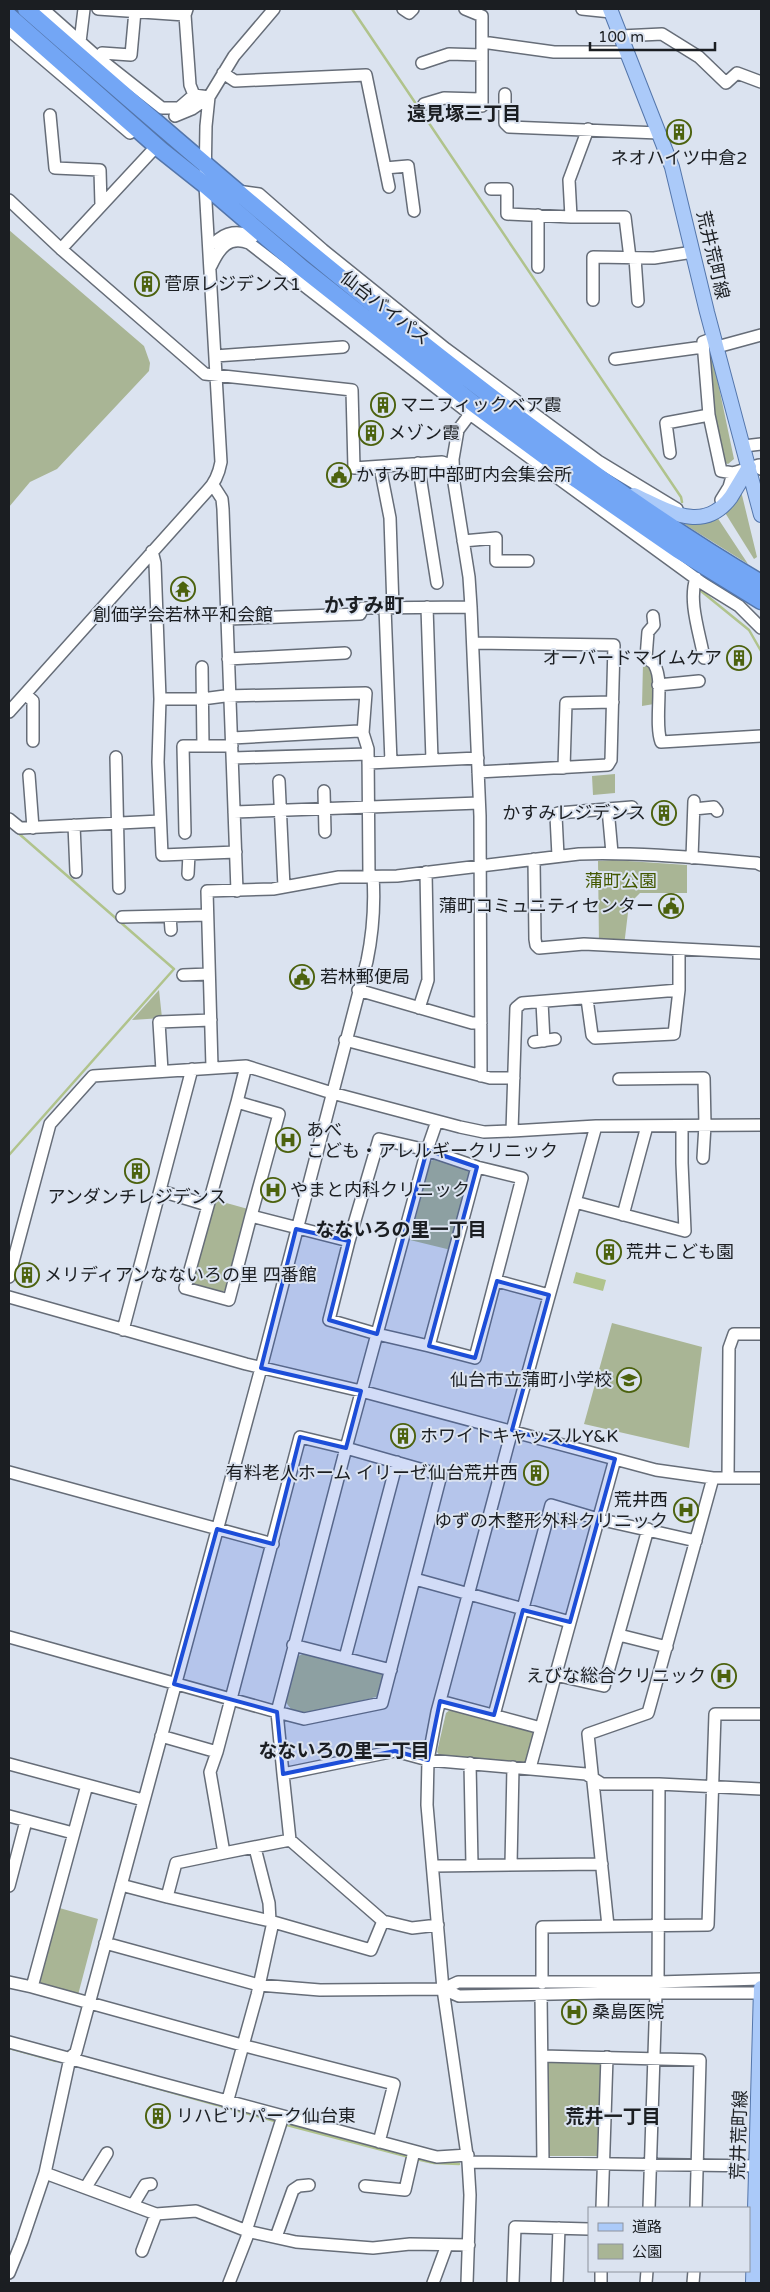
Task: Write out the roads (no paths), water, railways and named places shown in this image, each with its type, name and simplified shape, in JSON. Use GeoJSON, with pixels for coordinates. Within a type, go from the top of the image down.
{"type":"FeatureCollection","features":[{"type":"Feature","properties":{"kind":"highway","name":"仙台バイパス"},"geometry":{"type":"LineString","coordinates":[[26,9],[205,164],[368,301],[456,370],[584,466],[761,583]]}},
{"type":"Feature","properties":{"kind":"highway","name":"仙台バイパス"},"geometry":{"type":"LineString","coordinates":[[9,16],[156,151],[205,185],[328,288],[474,404],[689,564],[761,601]]}},
{"type":"Feature","properties":{"kind":"main road","name":"荒井荒町線"},"geometry":{"type":"LineString","coordinates":[[610,10],[672,167],[693,252],[711,344],[744,446],[755,468],[761,515]]}},
{"type":"Feature","properties":{"kind":"main road"},"geometry":{"type":"LineString","coordinates":[[610,484],[674,514],[690,518],[706,516],[718,510],[755,468]]}},
{"type":"Feature","properties":{"kind":"main road","name":"荒井荒町線"},"geometry":{"type":"LineString","coordinates":[[753,2283],[759,2166],[761,1988]]}},
{"type":"Feature","properties":{"kind":"street"},"geometry":{"type":"LineString","coordinates":[[43,9],[80,42],[162,108],[178,108],[194,95],[209,97]]}},
{"type":"Feature","properties":{"kind":"street"},"geometry":{"type":"LineString","coordinates":[[80,42],[84,9]]}},
{"type":"Feature","properties":{"kind":"street"},"geometry":{"type":"LineString","coordinates":[[98,9],[186,12],[190,85],[194,95]]}},
{"type":"Feature","properties":{"kind":"street"},"geometry":{"type":"LineString","coordinates":[[9,712],[28,697],[152,551],[213,485],[222,462],[205,185],[209,97],[247,38],[274,9]]}},
{"type":"Feature","properties":{"kind":"street"},"geometry":{"type":"LineString","coordinates":[[403,9],[409,13],[413,9]]}},
{"type":"Feature","properties":{"kind":"street"},"geometry":{"type":"LineString","coordinates":[[424,104],[444,98],[482,103],[482,16],[465,9]]}},
{"type":"Feature","properties":{"kind":"street"},"geometry":{"type":"LineString","coordinates":[[582,9],[610,10]]}},
{"type":"Feature","properties":{"kind":"street"},"geometry":{"type":"LineString","coordinates":[[102,53],[131,54],[141,11]]}},
{"type":"Feature","properties":{"kind":"street"},"geometry":{"type":"LineString","coordinates":[[9,30],[156,151],[101,205],[61,248]]}},
{"type":"Feature","properties":{"kind":"street"},"geometry":{"type":"LineString","coordinates":[[621,36],[662,34],[699,57],[726,83],[737,72],[761,82]]}},
{"type":"Feature","properties":{"kind":"street"},"geometry":{"type":"LineString","coordinates":[[482,42],[554,52],[627,52]]}},
{"type":"Feature","properties":{"kind":"street"},"geometry":{"type":"LineString","coordinates":[[422,63],[449,54],[482,55]]}},
{"type":"Feature","properties":{"kind":"street"},"geometry":{"type":"LineString","coordinates":[[95,70],[126,86],[164,115],[184,113],[209,97]]}},
{"type":"Feature","properties":{"kind":"street"},"geometry":{"type":"LineString","coordinates":[[223,73],[235,81],[366,75],[389,187]]}},
{"type":"Feature","properties":{"kind":"street"},"geometry":{"type":"LineString","coordinates":[[505,94],[505,123],[509,127],[659,133]]}},
{"type":"Feature","properties":{"kind":"street"},"geometry":{"type":"LineString","coordinates":[[50,115],[55,168],[100,170],[101,205]]}},
{"type":"Feature","properties":{"kind":"street"},"geometry":{"type":"LineString","coordinates":[[571,218],[569,180],[588,129]]}},
{"type":"Feature","properties":{"kind":"street"},"geometry":{"type":"LineString","coordinates":[[385,168],[408,166],[414,211]]}},
{"type":"Feature","properties":{"kind":"street"},"geometry":{"type":"LineString","coordinates":[[490,189],[507,189],[507,214],[571,218],[625,217],[638,301]]}},
{"type":"Feature","properties":{"kind":"street"},"geometry":{"type":"LineString","coordinates":[[237,191],[259,194],[330,256],[446,349],[598,461],[678,510],[691,513],[714,506],[726,494],[734,473]]}},
{"type":"Feature","properties":{"kind":"street"},"geometry":{"type":"LineString","coordinates":[[9,200],[205,374],[352,390],[354,468],[442,462],[453,466]]}},
{"type":"Feature","properties":{"kind":"street"},"geometry":{"type":"LineString","coordinates":[[538,216],[538,268]]}},
{"type":"Feature","properties":{"kind":"street"},"geometry":{"type":"LineString","coordinates":[[209,269],[214,246],[219,239],[227,234],[242,233],[261,245],[292,270],[328,288]]}},
{"type":"Feature","properties":{"kind":"street"},"geometry":{"type":"LineString","coordinates":[[209,269],[218,252],[227,243],[240,241],[249,244],[470,414],[689,564],[696,578],[739,606],[761,628]]}},
{"type":"Feature","properties":{"kind":"street"},"geometry":{"type":"LineString","coordinates":[[593,300],[593,257],[654,258],[693,252]]}},
{"type":"Feature","properties":{"kind":"street"},"geometry":{"type":"LineString","coordinates":[[616,359],[761,335]]}},
{"type":"Feature","properties":{"kind":"street"},"geometry":{"type":"LineString","coordinates":[[711,344],[709,415],[721,471],[734,473],[755,468]]}},
{"type":"Feature","properties":{"kind":"street"},"geometry":{"type":"LineString","coordinates":[[215,356],[343,347]]}},
{"type":"Feature","properties":{"kind":"street"},"geometry":{"type":"LineString","coordinates":[[470,414],[458,430],[453,466],[471,607],[478,758],[481,866],[481,1076]]}},
{"type":"Feature","properties":{"kind":"street"},"geometry":{"type":"LineString","coordinates":[[670,453],[666,423],[709,415]]}},
{"type":"Feature","properties":{"kind":"street"},"geometry":{"type":"LineString","coordinates":[[744,446],[761,444]]}},
{"type":"Feature","properties":{"kind":"street"},"geometry":{"type":"LineString","coordinates":[[418,463],[437,583]]}},
{"type":"Feature","properties":{"kind":"street"},"geometry":{"type":"LineString","coordinates":[[380,467],[390,518],[391,762]]}},
{"type":"Feature","properties":{"kind":"street"},"geometry":{"type":"LineString","coordinates":[[213,485],[222,500],[237,891]]}},
{"type":"Feature","properties":{"kind":"street"},"geometry":{"type":"LineString","coordinates":[[464,541],[496,538],[496,561],[528,561]]}},
{"type":"Feature","properties":{"kind":"street"},"geometry":{"type":"LineString","coordinates":[[152,551],[155,563],[160,699],[158,762],[162,855],[236,852]]}},
{"type":"Feature","properties":{"kind":"street"},"geometry":{"type":"LineString","coordinates":[[696,578],[693,588],[694,601],[704,658]]}},
{"type":"Feature","properties":{"kind":"street"},"geometry":{"type":"LineString","coordinates":[[427,607],[432,760]]}},
{"type":"Feature","properties":{"kind":"street"},"geometry":{"type":"LineString","coordinates":[[228,619],[360,614],[363,608],[471,607]]}},
{"type":"Feature","properties":{"kind":"street"},"geometry":{"type":"LineString","coordinates":[[653,616],[654,625],[648,632],[646,658],[656,666],[658,734],[661,742],[761,736]]}},
{"type":"Feature","properties":{"kind":"street"},"geometry":{"type":"LineString","coordinates":[[472,643],[614,645],[611,760],[608,766],[478,772]]}},
{"type":"Feature","properties":{"kind":"street"},"geometry":{"type":"LineString","coordinates":[[228,659],[345,653]]}},
{"type":"Feature","properties":{"kind":"street"},"geometry":{"type":"LineString","coordinates":[[202,667],[203,746]]}},
{"type":"Feature","properties":{"kind":"street"},"geometry":{"type":"LineString","coordinates":[[658,684],[699,681]]}},
{"type":"Feature","properties":{"kind":"street"},"geometry":{"type":"LineString","coordinates":[[9,2273],[45,2174],[69,2062],[76,2052],[261,1368],[373,931],[375,912],[371,876],[368,758],[362,733],[366,692],[230,696],[202,700],[160,699]]}},
{"type":"Feature","properties":{"kind":"street"},"geometry":{"type":"LineString","coordinates":[[28,697],[33,741]]}},
{"type":"Feature","properties":{"kind":"street"},"geometry":{"type":"LineString","coordinates":[[564,768],[566,703],[613,702]]}},
{"type":"Feature","properties":{"kind":"street"},"geometry":{"type":"LineString","coordinates":[[185,833],[182,746],[203,746],[359,731],[362,733]]}},
{"type":"Feature","properties":{"kind":"street"},"geometry":{"type":"LineString","coordinates":[[116,756],[119,888]]}},
{"type":"Feature","properties":{"kind":"street"},"geometry":{"type":"LineString","coordinates":[[233,758],[368,758],[391,762],[478,758]]}},
{"type":"Feature","properties":{"kind":"street"},"geometry":{"type":"LineString","coordinates":[[29,774],[33,828]]}},
{"type":"Feature","properties":{"kind":"street"},"geometry":{"type":"LineString","coordinates":[[279,781],[284,887]]}},
{"type":"Feature","properties":{"kind":"street"},"geometry":{"type":"LineString","coordinates":[[324,791],[325,832]]}},
{"type":"Feature","properties":{"kind":"street"},"geometry":{"type":"LineString","coordinates":[[234,812],[479,803]]}},
{"type":"Feature","properties":{"kind":"street"},"geometry":{"type":"LineString","coordinates":[[692,858],[694,805],[714,807],[717,811]]}},
{"type":"Feature","properties":{"kind":"street"},"geometry":{"type":"LineString","coordinates":[[558,856],[556,816],[558,813],[632,807]]}},
{"type":"Feature","properties":{"kind":"street"},"geometry":{"type":"LineString","coordinates":[[608,809],[612,853]]}},
{"type":"Feature","properties":{"kind":"street"},"geometry":{"type":"LineString","coordinates":[[9,818],[20,828],[160,822]]}},
{"type":"Feature","properties":{"kind":"street"},"geometry":{"type":"LineString","coordinates":[[74,826],[76,872]]}},
{"type":"Feature","properties":{"kind":"street"},"geometry":{"type":"LineString","coordinates":[[212,1067],[207,891],[237,891],[284,887],[338,877],[426,872],[558,856],[612,853],[756,863],[761,865]]}},
{"type":"Feature","properties":{"kind":"street"},"geometry":{"type":"LineString","coordinates":[[188,874],[189,854]]}},
{"type":"Feature","properties":{"kind":"street"},"geometry":{"type":"LineString","coordinates":[[534,859],[534,939],[539,948],[584,944],[761,953]]}},
{"type":"Feature","properties":{"kind":"street"},"geometry":{"type":"LineString","coordinates":[[419,1008],[428,980],[426,872]]}},
{"type":"Feature","properties":{"kind":"street"},"geometry":{"type":"LineString","coordinates":[[122,917],[207,915]]}},
{"type":"Feature","properties":{"kind":"street"},"geometry":{"type":"LineString","coordinates":[[170,916],[171,930]]}},
{"type":"Feature","properties":{"kind":"street"},"geometry":{"type":"LineString","coordinates":[[587,999],[592,1035],[595,1038],[674,1034],[679,990],[679,949]]}},
{"type":"Feature","properties":{"kind":"street"},"geometry":{"type":"LineString","coordinates":[[183,975],[209,974]]}},
{"type":"Feature","properties":{"kind":"street"},"geometry":{"type":"LineString","coordinates":[[358,990],[472,1023],[481,1023]]}},
{"type":"Feature","properties":{"kind":"street"},"geometry":{"type":"LineString","coordinates":[[512,1131],[516,1008],[522,1003],[679,990]]}},
{"type":"Feature","properties":{"kind":"street"},"geometry":{"type":"LineString","coordinates":[[542,1002],[544,1041]]}},
{"type":"Feature","properties":{"kind":"street"},"geometry":{"type":"LineString","coordinates":[[162,1071],[159,1022],[211,1020]]}},
{"type":"Feature","properties":{"kind":"street"},"geometry":{"type":"LineString","coordinates":[[345,1040],[481,1076],[514,1078]]}},
{"type":"Feature","properties":{"kind":"street"},"geometry":{"type":"LineString","coordinates":[[237,1102],[279,1114],[229,1300],[185,1288],[246,1066]]}},
{"type":"Feature","properties":{"kind":"street"},"geometry":{"type":"LineString","coordinates":[[9,1277],[50,1124],[94,1076],[246,1066],[332,1093],[484,1132],[596,1126],[761,1125]]}},
{"type":"Feature","properties":{"kind":"street"},"geometry":{"type":"LineString","coordinates":[[123,1330],[192,1069]]}},
{"type":"Feature","properties":{"kind":"street"},"geometry":{"type":"LineString","coordinates":[[619,1079],[704,1078],[705,1125],[703,1158]]}},
{"type":"Feature","properties":{"kind":"street"},"geometry":{"type":"LineString","coordinates":[[437,1121],[426,1150],[376,1334],[277,1712],[290,1840],[382,1921],[412,1928],[438,1925]]}},
{"type":"Feature","properties":{"kind":"street"},"geometry":{"type":"LineString","coordinates":[[467,2283],[468,2159],[443,1988],[426,1805],[428,1760],[440,1701],[468,1595],[596,1126]]}},
{"type":"Feature","properties":{"kind":"street"},"geometry":{"type":"LineString","coordinates":[[622,1214],[647,1126]]}},
{"type":"Feature","properties":{"kind":"street"},"geometry":{"type":"LineString","coordinates":[[575,1202],[685,1231],[682,1126]]}},
{"type":"Feature","properties":{"kind":"street"},"geometry":{"type":"LineString","coordinates":[[380,1139],[426,1150],[522,1178],[497,1281],[475,1358],[376,1334],[329,1320],[349,1241],[380,1139]]}},
{"type":"Feature","properties":{"kind":"street"},"geometry":{"type":"LineString","coordinates":[[429,1346],[477,1166]]}},
{"type":"Feature","properties":{"kind":"street"},"geometry":{"type":"LineString","coordinates":[[161,1191],[207,1205]]}},
{"type":"Feature","properties":{"kind":"street"},"geometry":{"type":"LineString","coordinates":[[251,1216],[349,1241]]}},
{"type":"Feature","properties":{"kind":"street"},"geometry":{"type":"LineString","coordinates":[[497,1281],[549,1295]]}},
{"type":"Feature","properties":{"kind":"street"},"geometry":{"type":"LineString","coordinates":[[9,1297],[261,1368],[361,1391],[656,1470],[713,1478],[761,1478]]}},
{"type":"Feature","properties":{"kind":"street"},"geometry":{"type":"LineString","coordinates":[[728,1478],[729,1348],[734,1334],[761,1334]]}},
{"type":"Feature","properties":{"kind":"street"},"geometry":{"type":"LineString","coordinates":[[9,1637],[231,1700],[304,1719],[382,1703],[442,1474],[300,1437],[273,1544],[231,1700],[217,1752],[210,1772],[224,1853]]}},
{"type":"Feature","properties":{"kind":"street"},"geometry":{"type":"LineString","coordinates":[[530,1768],[615,1459]]}},
{"type":"Feature","properties":{"kind":"street"},"geometry":{"type":"LineString","coordinates":[[345,1658],[397,1462]]}},
{"type":"Feature","properties":{"kind":"street"},"geometry":{"type":"LineString","coordinates":[[9,1472],[273,1544]]}},
{"type":"Feature","properties":{"kind":"street"},"geometry":{"type":"LineString","coordinates":[[608,1926],[588,1734],[648,1713],[713,1478]]}},
{"type":"Feature","properties":{"kind":"street"},"geometry":{"type":"LineString","coordinates":[[494,1715],[551,1505],[598,1519],[648,1529],[696,1542]]}},
{"type":"Feature","properties":{"kind":"street"},"geometry":{"type":"LineString","coordinates":[[555,1674],[604,1686],[648,1529]]}},
{"type":"Feature","properties":{"kind":"street"},"geometry":{"type":"LineString","coordinates":[[415,1579],[570,1622]]}},
{"type":"Feature","properties":{"kind":"street"},"geometry":{"type":"LineString","coordinates":[[619,1634],[667,1647]]}},
{"type":"Feature","properties":{"kind":"street"},"geometry":{"type":"LineString","coordinates":[[293,1645],[391,1670]]}},
{"type":"Feature","properties":{"kind":"street"},"geometry":{"type":"LineString","coordinates":[[440,1701],[541,1728]]}},
{"type":"Feature","properties":{"kind":"street"},"geometry":{"type":"LineString","coordinates":[[542,1982],[542,1928],[708,1925],[715,1714],[761,1714]]}},
{"type":"Feature","properties":{"kind":"street"},"geometry":{"type":"LineString","coordinates":[[161,1736],[217,1752]]}},
{"type":"Feature","properties":{"kind":"street"},"geometry":{"type":"LineString","coordinates":[[283,1774],[395,1751],[428,1760],[586,1774],[602,1784],[659,1784],[761,1789]]}},
{"type":"Feature","properties":{"kind":"street"},"geometry":{"type":"LineString","coordinates":[[470,1763],[472,1865]]}},
{"type":"Feature","properties":{"kind":"street"},"geometry":{"type":"LineString","coordinates":[[9,1764],[144,1800]]}},
{"type":"Feature","properties":{"kind":"street"},"geometry":{"type":"LineString","coordinates":[[511,1865],[513,1767]]}},
{"type":"Feature","properties":{"kind":"street"},"geometry":{"type":"LineString","coordinates":[[658,1982],[659,1784]]}},
{"type":"Feature","properties":{"kind":"street"},"geometry":{"type":"LineString","coordinates":[[32,1987],[73,1833],[88,1785]]}},
{"type":"Feature","properties":{"kind":"street"},"geometry":{"type":"LineString","coordinates":[[9,1816],[73,1833]]}},
{"type":"Feature","properties":{"kind":"street"},"geometry":{"type":"LineString","coordinates":[[9,1886],[26,1821]]}},
{"type":"Feature","properties":{"kind":"street"},"geometry":{"type":"LineString","coordinates":[[167,1897],[176,1862],[290,1840]]}},
{"type":"Feature","properties":{"kind":"street"},"geometry":{"type":"LineString","coordinates":[[227,2103],[259,1985],[272,1922],[255,1848]]}},
{"type":"Feature","properties":{"kind":"street"},"geometry":{"type":"LineString","coordinates":[[433,1866],[602,1864]]}},
{"type":"Feature","properties":{"kind":"street"},"geometry":{"type":"LineString","coordinates":[[121,1885],[272,1922],[372,1950],[382,1921]]}},
{"type":"Feature","properties":{"kind":"street"},"geometry":{"type":"LineString","coordinates":[[105,1943],[259,1985],[320,1990],[443,1988],[458,1982],[658,1982],[761,1979]]}},
{"type":"Feature","properties":{"kind":"street"},"geometry":{"type":"LineString","coordinates":[[9,1982],[394,2084],[379,2142]]}},
{"type":"Feature","properties":{"kind":"street"},"geometry":{"type":"LineString","coordinates":[[443,1988],[459,1996],[761,1993]]}},
{"type":"Feature","properties":{"kind":"street"},"geometry":{"type":"LineString","coordinates":[[541,1994],[543,2164]]}},
{"type":"Feature","properties":{"kind":"street"},"geometry":{"type":"LineString","coordinates":[[649,2207],[656,1994]]}},
{"type":"Feature","properties":{"kind":"street"},"geometry":{"type":"LineString","coordinates":[[9,2042],[69,2062],[227,2103],[281,2120],[437,2157],[543,2164],[759,2166]]}},
{"type":"Feature","properties":{"kind":"street"},"geometry":{"type":"LineString","coordinates":[[542,2056],[653,2057],[700,2060],[696,2207]]}},
{"type":"Feature","properties":{"kind":"street"},"geometry":{"type":"LineString","coordinates":[[602,2207],[607,2057]]}},
{"type":"Feature","properties":{"kind":"street"},"geometry":{"type":"LineString","coordinates":[[229,2283],[239,2262],[281,2120]]}},
{"type":"Feature","properties":{"kind":"street"},"geometry":{"type":"LineString","coordinates":[[365,2185],[405,2190],[414,2151]]}},
{"type":"Feature","properties":{"kind":"street"},"geometry":{"type":"LineString","coordinates":[[86,2187],[106,2153]]}},
{"type":"Feature","properties":{"kind":"street"},"geometry":{"type":"LineString","coordinates":[[45,2174],[86,2187],[156,2214],[196,2211],[247,2231],[296,2242],[373,2248],[410,2244],[468,2245]]}},
{"type":"Feature","properties":{"kind":"street"},"geometry":{"type":"LineString","coordinates":[[133,2206],[145,2185],[151,2184]]}},
{"type":"Feature","properties":{"kind":"street"},"geometry":{"type":"LineString","coordinates":[[276,2237],[293,2190],[299,2186],[309,2185]]}},
{"type":"Feature","properties":{"kind":"street"},"geometry":{"type":"LineString","coordinates":[[142,2251],[156,2214]]}},
{"type":"Feature","properties":{"kind":"street"},"geometry":{"type":"LineString","coordinates":[[513,2283],[515,2226],[588,2229]]}},
{"type":"Feature","properties":{"kind":"street"},"geometry":{"type":"LineString","coordinates":[[557,2283],[559,2228]]}},
{"type":"Feature","properties":{"kind":"street"},"geometry":{"type":"LineString","coordinates":[[434,2283],[447,2245]]}},
{"type":"Feature","properties":{"kind":"waterway"},"geometry":{"type":"LineString","coordinates":[[352,9],[681,497],[682,502]]}},
{"type":"Feature","properties":{"kind":"waterway"},"geometry":{"type":"LineString","coordinates":[[701,591],[749,630],[761,651]]}},
{"type":"Feature","properties":{"kind":"waterway"},"geometry":{"type":"LineString","coordinates":[[9,1155],[174,969],[17,832]]}},
{"type":"Feature","properties":{"kind":"waterway"},"geometry":{"type":"LineString","coordinates":[[9,2048],[56,2061]]}},
{"type":"Feature","properties":{"kind":"waterway"},"geometry":{"type":"LineString","coordinates":[[74,2065],[278,2122]]}},
{"type":"Feature","properties":{"kind":"waterway"},"geometry":{"type":"LineString","coordinates":[[283,2124],[409,2157]]}},
{"type":"Feature","properties":{"kind":"waterway"},"geometry":{"type":"LineString","coordinates":[[416,2159],[434,2163],[459,2164]]}},
{"type":"Feature","properties":{"kind":"place","name":"ネオハイツ中倉2"},"geometry":{"type":"Point","coordinates":[679,132]}},
{"type":"Feature","properties":{"kind":"place","name":"菅原レジデンス1"},"geometry":{"type":"Point","coordinates":[147,284]}},
{"type":"Feature","properties":{"kind":"place","name":"マニフィックベア霞"},"geometry":{"type":"Point","coordinates":[383,405]}},
{"type":"Feature","properties":{"kind":"place","name":"メゾン霞"},"geometry":{"type":"Point","coordinates":[371,433]}},
{"type":"Feature","properties":{"kind":"place","name":"かすみ町中部町内会集会所"},"geometry":{"type":"Point","coordinates":[339,475]}},
{"type":"Feature","properties":{"kind":"place","name":"創価学会若林平和会館"},"geometry":{"type":"Point","coordinates":[183,589]}},
{"type":"Feature","properties":{"kind":"place","name":"オーバードマイムケア"},"geometry":{"type":"Point","coordinates":[739,658]}},
{"type":"Feature","properties":{"kind":"place","name":"かすみレジデンス"},"geometry":{"type":"Point","coordinates":[664,813]}},
{"type":"Feature","properties":{"kind":"place","name":"蒲町コミュニティセンター"},"geometry":{"type":"Point","coordinates":[671,906]}},
{"type":"Feature","properties":{"kind":"place","name":"若林郵便局"},"geometry":{"type":"Point","coordinates":[302,977]}},
{"type":"Feature","properties":{"kind":"place","name":"あべ こども・アレルギークリニック"},"geometry":{"type":"Point","coordinates":[288,1140]}},
{"type":"Feature","properties":{"kind":"place","name":"アンダンチレジデンス"},"geometry":{"type":"Point","coordinates":[137,1171]}},
{"type":"Feature","properties":{"kind":"place","name":"やまと内科クリニック"},"geometry":{"type":"Point","coordinates":[273,1190]}},
{"type":"Feature","properties":{"kind":"place","name":"荒井こども園"},"geometry":{"type":"Point","coordinates":[609,1252]}},
{"type":"Feature","properties":{"kind":"place","name":"メリディアンなないろの里 四番館"},"geometry":{"type":"Point","coordinates":[27,1275]}},
{"type":"Feature","properties":{"kind":"place","name":"仙台市立蒲町小学校"},"geometry":{"type":"Point","coordinates":[629,1380]}},
{"type":"Feature","properties":{"kind":"place","name":"ホワイトキャッスルY&K"},"geometry":{"type":"Point","coordinates":[403,1436]}},
{"type":"Feature","properties":{"kind":"place","name":"有料老人ホーム イリーゼ仙台荒井西"},"geometry":{"type":"Point","coordinates":[536,1473]}},
{"type":"Feature","properties":{"kind":"place","name":"荒井西 ゆずの木整形外科クリニック"},"geometry":{"type":"Point","coordinates":[686,1510]}},
{"type":"Feature","properties":{"kind":"place","name":"えびな総合クリニック"},"geometry":{"type":"Point","coordinates":[724,1676]}},
{"type":"Feature","properties":{"kind":"place","name":"桑島医院"},"geometry":{"type":"Point","coordinates":[574,2012]}},
{"type":"Feature","properties":{"kind":"place","name":"リハビリパーク仙台東"},"geometry":{"type":"Point","coordinates":[158,2116]}},
{"type":"Feature","properties":{"kind":"district","name":"遠見塚三丁目"},"geometry":{"type":"Point","coordinates":[464,113]}},
{"type":"Feature","properties":{"kind":"district","name":"かすみ町"},"geometry":{"type":"Point","coordinates":[364,605]}},
{"type":"Feature","properties":{"kind":"district","name":"なないろの里一丁目"},"geometry":{"type":"Point","coordinates":[401,1229]}},
{"type":"Feature","properties":{"kind":"district","name":"なないろの里二丁目"},"geometry":{"type":"Point","coordinates":[344,1750]}},
{"type":"Feature","properties":{"kind":"district","name":"荒井一丁目"},"geometry":{"type":"Point","coordinates":[613,2116]}},
{"type":"Feature","properties":{"kind":"park label","name":"蒲町公園"},"geometry":{"type":"Point","coordinates":[621,881]}}]}
